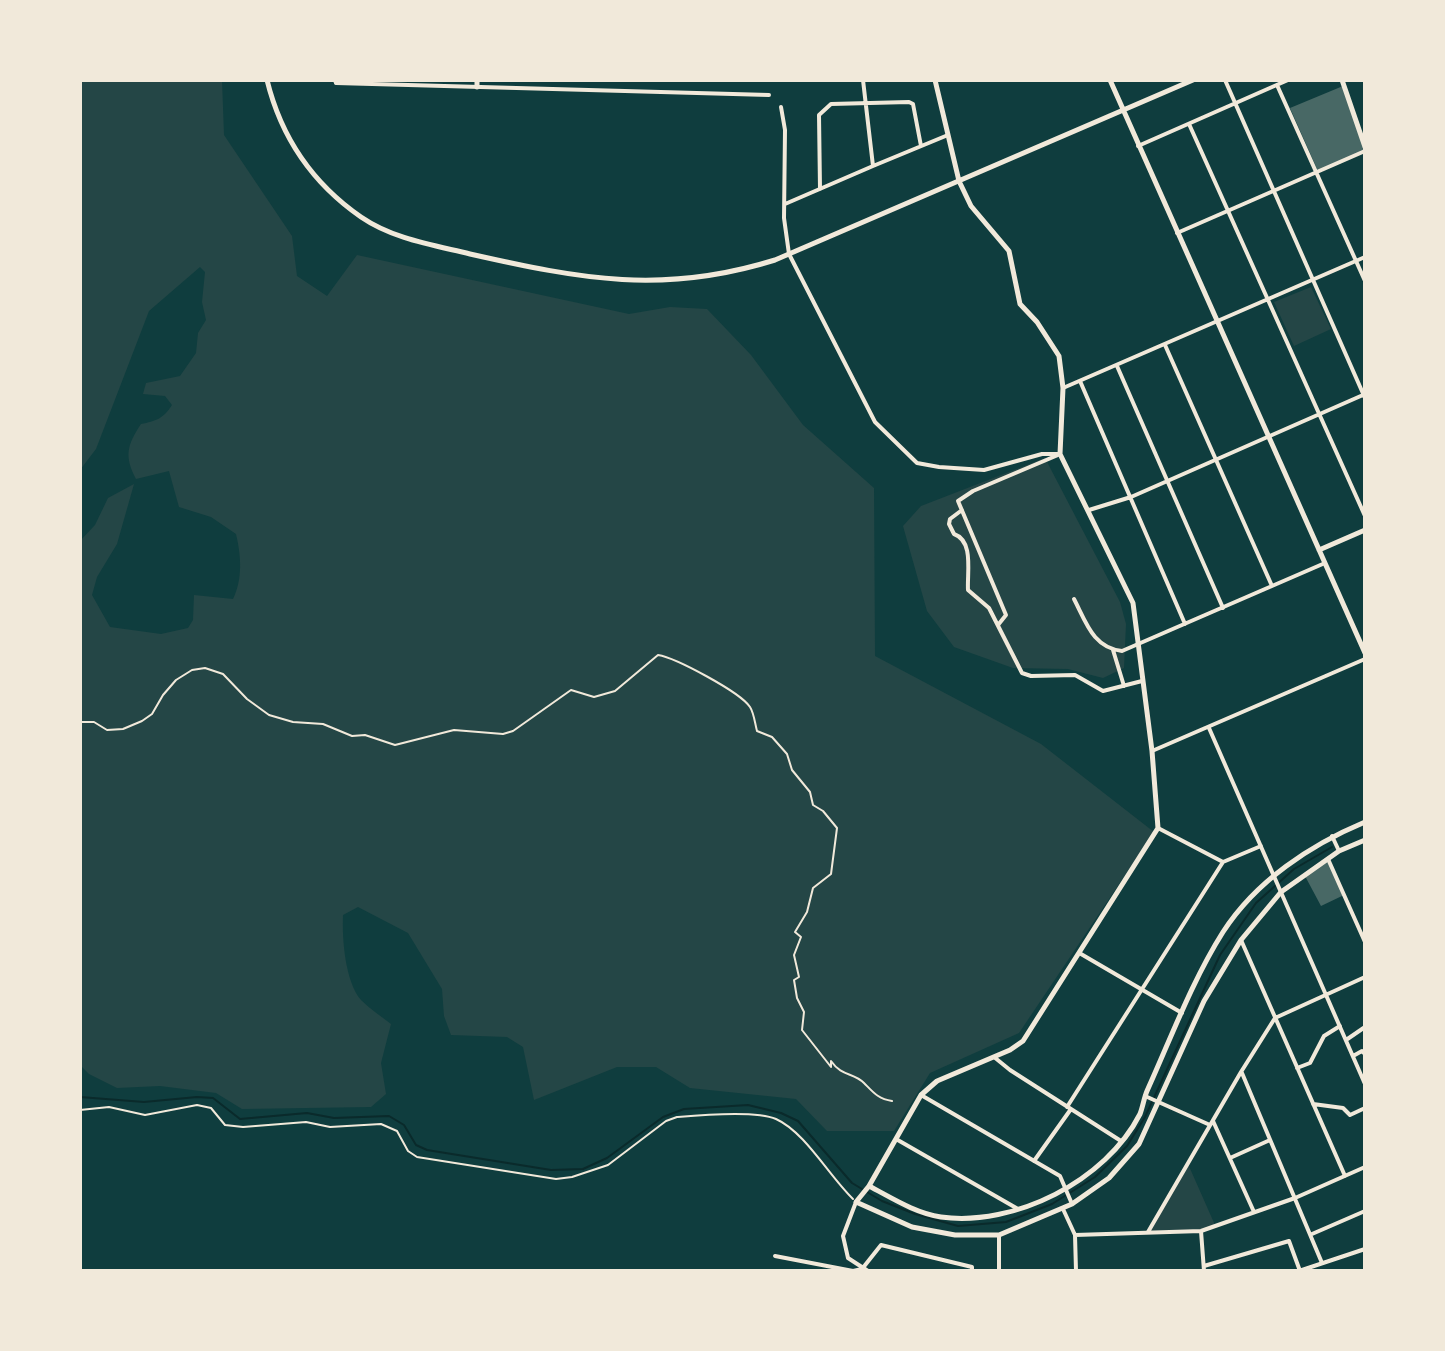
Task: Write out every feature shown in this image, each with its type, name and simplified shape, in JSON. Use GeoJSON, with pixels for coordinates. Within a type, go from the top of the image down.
{"type":"FeatureCollection","features":[{"type":"Feature","properties":{"kind":"street"},"geometry":{"type":"LineString","coordinates":[[267,80],[275,112],[295,151],[326,190],[363,218],[407,239],[560,274],[647,281],[696,279],[738,272],[789,254],[1193,80]]}},
{"type":"Feature","properties":{"kind":"street"},"geometry":{"type":"LineString","coordinates":[[335,80],[336,83],[477,83],[769,95]]}},
{"type":"Feature","properties":{"kind":"street"},"geometry":{"type":"LineString","coordinates":[[863,80],[873,166]]}},
{"type":"Feature","properties":{"kind":"street"},"geometry":{"type":"LineString","coordinates":[[865,1270],[848,1258],[843,1236],[858,1200],[921,1095],[937,1081],[1023,1041],[1081,954],[1158,828],[1152,751],[1133,603],[1060,454],[1063,388],[1059,356],[1037,322],[1020,304],[1009,251],[971,206],[959,181],[935,80]]}},
{"type":"Feature","properties":{"kind":"street"},"geometry":{"type":"LineString","coordinates":[[1110,80],[1365,653]]}},
{"type":"Feature","properties":{"kind":"street"},"geometry":{"type":"LineString","coordinates":[[1089,510],[1131,497],[1364,396],[1225,80]]}},
{"type":"Feature","properties":{"kind":"street"},"geometry":{"type":"LineString","coordinates":[[1138,146],[1288,80]]}},
{"type":"Feature","properties":{"kind":"street"},"geometry":{"type":"LineString","coordinates":[[1177,233],[1365,149],[1342,80]]}},
{"type":"Feature","properties":{"kind":"street"},"geometry":{"type":"LineString","coordinates":[[1277,85],[1365,281]]}},
{"type":"Feature","properties":{"kind":"street"},"geometry":{"type":"LineString","coordinates":[[820,189],[819,115],[831,104],[913,104],[921,146]]}},
{"type":"Feature","properties":{"kind":"street"},"geometry":{"type":"LineString","coordinates":[[781,107],[785,130],[789,254],[875,422],[917,463],[984,470],[1042,454],[1060,454]]}},
{"type":"Feature","properties":{"kind":"street"},"geometry":{"type":"LineString","coordinates":[[1189,124],[1365,516]]}},
{"type":"Feature","properties":{"kind":"street"},"geometry":{"type":"LineString","coordinates":[[785,204],[948,135]]}},
{"type":"Feature","properties":{"kind":"street"},"geometry":{"type":"LineString","coordinates":[[1063,388],[1365,257]]}},
{"type":"Feature","properties":{"kind":"street"},"geometry":{"type":"LineString","coordinates":[[1165,345],[1272,586]]}},
{"type":"Feature","properties":{"kind":"street"},"geometry":{"type":"LineString","coordinates":[[1117,366],[1223,608]]}},
{"type":"Feature","properties":{"kind":"street"},"geometry":{"type":"LineString","coordinates":[[1080,381],[1185,624]]}},
{"type":"Feature","properties":{"kind":"street"},"geometry":{"type":"LineString","coordinates":[[998,626],[1006,615],[958,501],[973,491],[1060,454]]}},
{"type":"Feature","properties":{"kind":"street"},"geometry":{"type":"LineString","coordinates":[[962,510],[950,519],[949,524],[954,534],[963,537],[968,545],[968,590],[989,608],[1022,673],[1031,676],[1075,675],[1103,691],[1142,681]]}},
{"type":"Feature","properties":{"kind":"street"},"geometry":{"type":"LineString","coordinates":[[1319,550],[1365,530]]}},
{"type":"Feature","properties":{"kind":"street"},"geometry":{"type":"LineString","coordinates":[[1074,599],[1094,640],[1122,651],[1325,563]]}},
{"type":"Feature","properties":{"kind":"street"},"geometry":{"type":"LineString","coordinates":[[1113,650],[1124,687]]}},
{"type":"Feature","properties":{"kind":"street"},"geometry":{"type":"LineString","coordinates":[[1152,751],[1365,659]]}},
{"type":"Feature","properties":{"kind":"street"},"geometry":{"type":"LineString","coordinates":[[1209,728],[1365,1084]]}},
{"type":"Feature","properties":{"kind":"street"},"geometry":{"type":"LineString","coordinates":[[868,1187],[911,1208],[940,1217],[996,1216],[1044,1201],[1097,1166],[1121,1141],[1140,1113],[1182,1013],[1223,932],[1245,904],[1274,878],[1332,836],[1365,822]]}},
{"type":"Feature","properties":{"kind":"street"},"geometry":{"type":"LineString","coordinates":[[1158,828],[1223,862]]}},
{"type":"Feature","properties":{"kind":"street"},"geometry":{"type":"LineString","coordinates":[[1332,836],[1339,851]]}},
{"type":"Feature","properties":{"kind":"street"},"geometry":{"type":"LineString","coordinates":[[858,1200],[912,1227],[955,1235],[999,1235],[1063,1209],[1109,1178],[1139,1144],[1204,1001],[1241,940],[1280,890],[1339,851],[1365,840]]}},
{"type":"Feature","properties":{"kind":"street"},"geometry":{"type":"LineString","coordinates":[[1034,1161],[1223,862],[1261,846]]}},
{"type":"Feature","properties":{"kind":"street"},"geometry":{"type":"LineString","coordinates":[[1328,859],[1365,942]]}},
{"type":"Feature","properties":{"kind":"street"},"geometry":{"type":"LineString","coordinates":[[1241,940],[1345,1176]]}},
{"type":"Feature","properties":{"kind":"street"},"geometry":{"type":"LineString","coordinates":[[1081,954],[1182,1013]]}},
{"type":"Feature","properties":{"kind":"street"},"geometry":{"type":"LineString","coordinates":[[1148,1232],[1275,1018],[1365,977]]}},
{"type":"Feature","properties":{"kind":"street"},"geometry":{"type":"LineString","coordinates":[[1297,1068],[1310,1063],[1324,1036],[1340,1026]]}},
{"type":"Feature","properties":{"kind":"street"},"geometry":{"type":"LineString","coordinates":[[1346,1040],[1365,1027]]}},
{"type":"Feature","properties":{"kind":"street"},"geometry":{"type":"LineString","coordinates":[[1353,1056],[1362,1051],[1365,1054]]}},
{"type":"Feature","properties":{"kind":"street"},"geometry":{"type":"LineString","coordinates":[[994,1057],[1121,1141]]}},
{"type":"Feature","properties":{"kind":"street"},"geometry":{"type":"LineString","coordinates":[[1241,1072],[1322,1263]]}},
{"type":"Feature","properties":{"kind":"street"},"geometry":{"type":"LineString","coordinates":[[921,1095],[1060,1176],[1070,1202]]}},
{"type":"Feature","properties":{"kind":"street"},"geometry":{"type":"LineString","coordinates":[[1146,1097],[1211,1123],[1254,1212]]}},
{"type":"Feature","properties":{"kind":"street"},"geometry":{"type":"LineString","coordinates":[[1313,1104],[1343,1108],[1350,1115],[1365,1108]]}},
{"type":"Feature","properties":{"kind":"street"},"geometry":{"type":"LineString","coordinates":[[896,1139],[1020,1210]]}},
{"type":"Feature","properties":{"kind":"street"},"geometry":{"type":"LineString","coordinates":[[1230,1158],[1270,1140]]}},
{"type":"Feature","properties":{"kind":"street"},"geometry":{"type":"LineString","coordinates":[[1075,1235],[1201,1231],[1295,1198],[1365,1167]]}},
{"type":"Feature","properties":{"kind":"street"},"geometry":{"type":"LineString","coordinates":[[1063,1209],[1075,1235],[1076,1271]]}},
{"type":"Feature","properties":{"kind":"street"},"geometry":{"type":"LineString","coordinates":[[1311,1234],[1365,1211]]}},
{"type":"Feature","properties":{"kind":"street"},"geometry":{"type":"LineString","coordinates":[[1201,1231],[1204,1269],[1289,1241],[1299,1271],[1365,1249]]}},
{"type":"Feature","properties":{"kind":"street"},"geometry":{"type":"LineString","coordinates":[[999,1235],[999,1271]]}},
{"type":"Feature","properties":{"kind":"street"},"geometry":{"type":"LineString","coordinates":[[865,1270],[881,1245],[972,1267],[972,1271]]}},
{"type":"Feature","properties":{"kind":"street"},"geometry":{"type":"LineString","coordinates":[[775,1256],[853,1271],[865,1270]]}},
{"type":"Feature","properties":{"kind":"path"},"geometry":{"type":"LineString","coordinates":[[80,722],[94,722],[107,730],[123,729],[142,721],[152,714],[176,680],[192,670],[205,668],[223,674],[247,699],[269,715],[293,722],[323,724],[352,736],[365,735],[395,745],[454,730],[503,734],[513,731],[571,690],[594,697],[615,691],[658,655],[669,657],[709,677],[750,706],[757,731],[772,737],[787,754],[792,770],[810,792],[813,805],[823,811],[837,828],[831,874],[813,888],[807,912],[795,932],[801,937],[794,955],[799,977],[794,980],[797,998],[804,1012],[802,1030],[831,1067],[831,1061],[842,1074],[863,1082],[882,1099],[892,1101]]}},
{"type":"Feature","properties":{"kind":"path"},"geometry":{"type":"LineString","coordinates":[[80,1110],[109,1107],[145,1115],[197,1105],[211,1108],[225,1125],[243,1127],[306,1122],[330,1127],[381,1124],[397,1131],[408,1151],[417,1157],[556,1179],[608,1165],[666,1121],[677,1117],[759,1115],[774,1118],[794,1131],[858,1200]]}},
{"type":"Feature","properties":{"kind":"shaded area"},"geometry":{"type":"Polygon","coordinates":[[[80,80],[222,80],[224,135],[292,236],[297,276],[327,296],[357,255],[629,314],[670,307],[707,309],[751,355],[803,425],[874,488],[875,656],[1041,744],[1154,832],[1019,1033],[930,1073],[894,1131],[827,1131],[796,1099],[690,1088],[656,1067],[617,1067],[534,1100],[523,1047],[507,1037],[451,1035],[444,1016],[442,989],[408,933],[358,907],[343,915],[344,947],[351,982],[361,1000],[391,1024],[381,1063],[386,1094],[371,1107],[242,1109],[216,1093],[160,1086],[117,1088],[89,1074],[80,1065],[80,541],[95,525],[108,498],[134,484],[117,544],[97,577],[92,595],[110,627],[161,634],[188,628],[193,620],[194,595],[233,599],[240,567],[236,534],[211,517],[179,507],[169,471],[136,479],[129,457],[130,445],[141,424],[159,419],[172,405],[165,396],[143,394],[146,383],[180,376],[196,353],[198,333],[206,320],[202,302],[205,272],[200,267],[149,311],[96,449],[80,470],[80,80]]]}},
{"type":"Feature","properties":{"kind":"shaded area"},"geometry":{"type":"Polygon","coordinates":[[[1311,287],[1331,329],[1294,346],[1274,302],[1311,287]]]}},
{"type":"Feature","properties":{"kind":"shaded area"},"geometry":{"type":"Polygon","coordinates":[[[1045,458],[1120,602],[1126,624],[1124,668],[1103,678],[1068,669],[1013,668],[954,647],[927,611],[903,526],[921,506],[1045,458]]]}},
{"type":"Feature","properties":{"kind":"shaded area"},"geometry":{"type":"Polygon","coordinates":[[[1188,1164],[1215,1225],[1201,1230],[1150,1231],[1188,1164]]]}},
{"type":"Feature","properties":{"kind":"building"},"geometry":{"type":"Polygon","coordinates":[[[1343,86],[1365,151],[1318,171],[1290,108],[1343,86]]]}},
{"type":"Feature","properties":{"kind":"building"},"geometry":{"type":"Polygon","coordinates":[[[1328,859],[1344,895],[1321,906],[1305,876],[1328,859]]]}},
{"type":"Feature","properties":{"kind":"waterway"},"geometry":{"type":"LineString","coordinates":[[80,1097],[144,1102],[213,1098],[240,1119],[307,1113],[334,1118],[389,1116],[404,1125],[416,1145],[427,1150],[551,1170],[583,1169],[607,1158],[663,1117],[684,1109],[748,1105],[781,1113],[798,1121],[852,1183],[882,1201],[958,1226],[1006,1222],[1052,1204],[1095,1177],[1127,1146],[1145,1117],[1220,955],[1256,903],[1294,869],[1332,847]]}}]}
